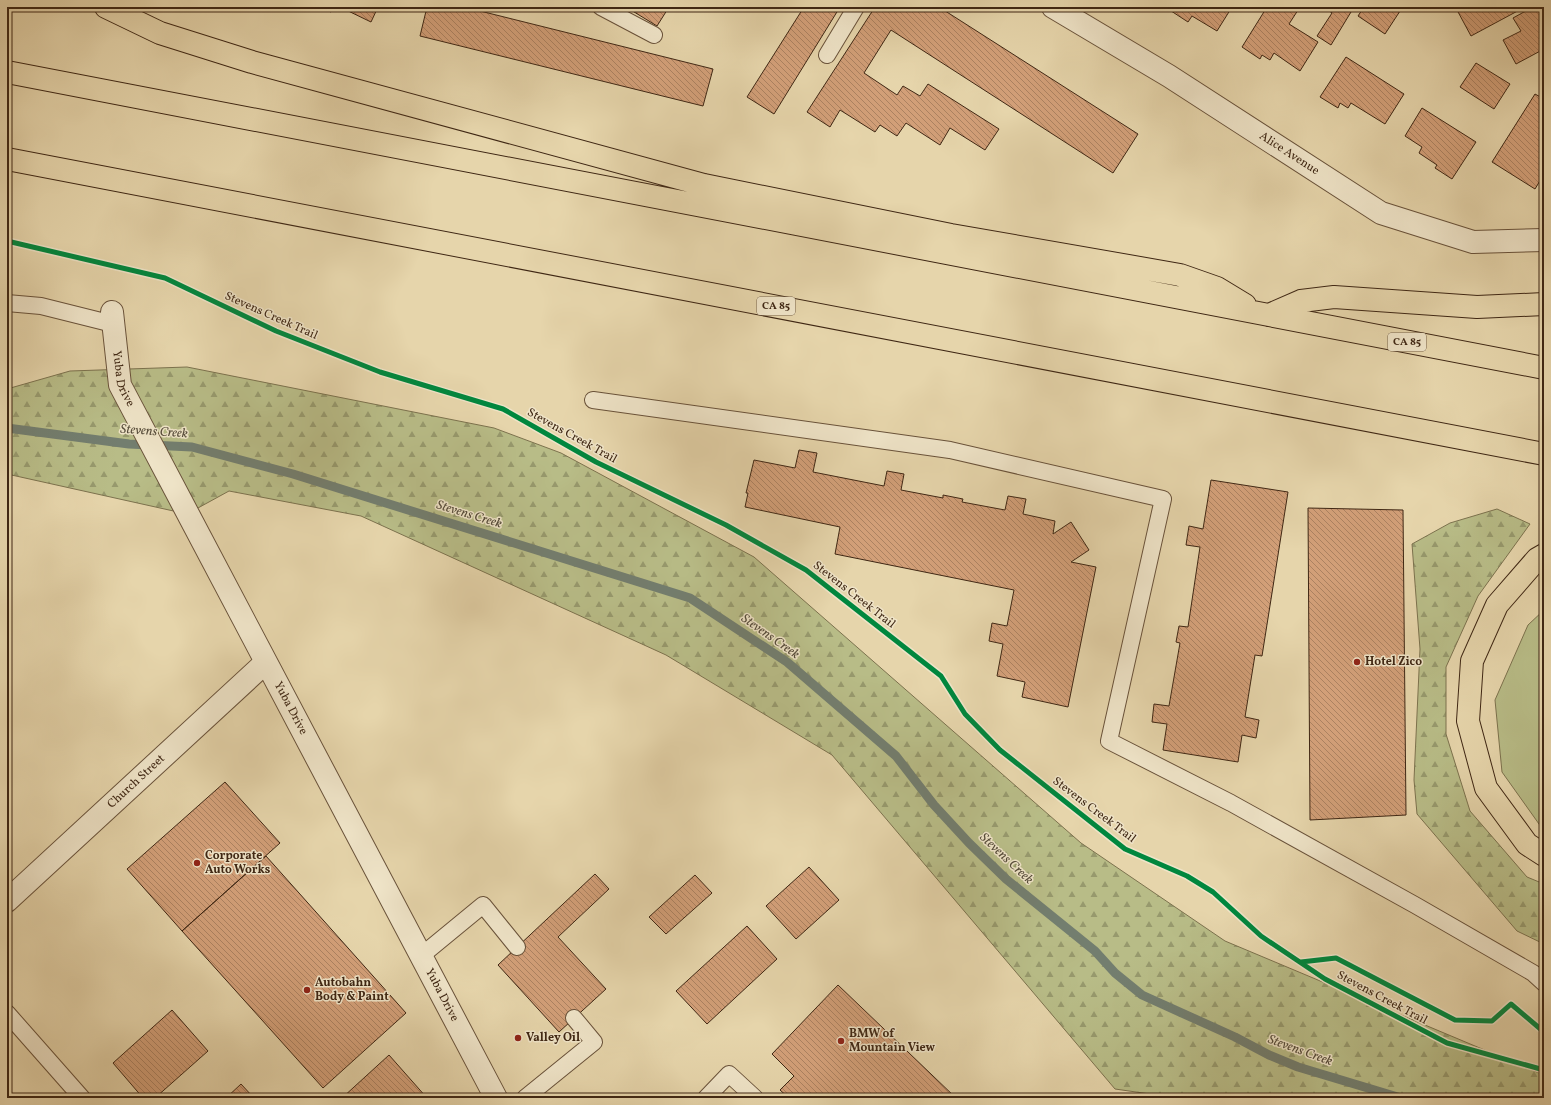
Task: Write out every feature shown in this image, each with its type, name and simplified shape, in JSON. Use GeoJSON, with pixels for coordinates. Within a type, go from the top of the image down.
{"type":"FeatureCollection","features":[{"type":"Feature","properties":{"kind":"highway"},"geometry":{"type":"LineString","coordinates":[[106,7],[160,33],[252,62],[704,185],[951,235],[1180,275],[1217,288],[1263,314],[1301,302],[1334,297],[1477,307],[1544,304]]}},
{"type":"Feature","properties":{"kind":"highway","name":"CA 85"},"geometry":{"type":"LineString","coordinates":[[7,72],[1544,368]]}},
{"type":"Feature","properties":{"kind":"highway","name":"CA 85"},"geometry":{"type":"LineString","coordinates":[[7,159],[1544,454]]}},
{"type":"Feature","properties":{"kind":"highway"},"geometry":{"type":"LineString","coordinates":[[1544,555],[1537,559],[1497,605],[1472,661],[1468,721],[1486,788],[1527,844],[1544,855]]}},
{"type":"Feature","properties":{"kind":"street","name":"Alice Avenue"},"geometry":{"type":"LineString","coordinates":[[1054,7],[1169,76],[1381,213],[1473,242],[1544,240]]}},
{"type":"Feature","properties":{"kind":"street","name":"Yuba Drive"},"geometry":{"type":"LineString","coordinates":[[113,318],[120,385],[177,496],[496,1098]]}},
{"type":"Feature","properties":{"kind":"street","name":"Church Street"},"geometry":{"type":"LineString","coordinates":[[7,901],[266,664]]}},
{"type":"Feature","properties":{"kind":"lane"},"geometry":{"type":"LineString","coordinates":[[601,7],[654,35]]}},
{"type":"Feature","properties":{"kind":"lane"},"geometry":{"type":"LineString","coordinates":[[827,55],[856,7]]}},
{"type":"Feature","properties":{"kind":"lane"},"geometry":{"type":"LineString","coordinates":[[7,303],[41,306],[113,318]]}},
{"type":"Feature","properties":{"kind":"lane"},"geometry":{"type":"LineString","coordinates":[[593,400],[950,450],[1163,499],[1109,742],[1231,803],[1450,925],[1532,973],[1544,983]]}},
{"type":"Feature","properties":{"kind":"lane"},"geometry":{"type":"LineString","coordinates":[[421,956],[483,905],[517,947]]}},
{"type":"Feature","properties":{"kind":"lane"},"geometry":{"type":"LineString","coordinates":[[7,1013],[82,1098]]}},
{"type":"Feature","properties":{"kind":"lane"},"geometry":{"type":"LineString","coordinates":[[525,1098],[594,1042],[574,1018]]}},
{"type":"Feature","properties":{"kind":"lane"},"geometry":{"type":"LineString","coordinates":[[706,1098],[729,1074],[755,1098]]}},
{"type":"Feature","properties":{"kind":"green space"},"geometry":{"type":"Polygon","coordinates":[[[187,367],[494,428],[561,453],[754,557],[1081,843],[1225,941],[1544,1075],[1544,1098],[1178,1098],[1115,1089],[832,755],[666,655],[361,516],[229,491],[187,514],[7,474],[7,389],[70,371],[187,367]]]}},
{"type":"Feature","properties":{"kind":"green space"},"geometry":{"type":"Polygon","coordinates":[[[1497,509],[1530,524],[1478,596],[1446,667],[1446,734],[1470,811],[1527,877],[1544,884],[1544,944],[1517,931],[1417,814],[1414,780],[1420,649],[1412,544],[1450,523],[1497,509]]]}},
{"type":"Feature","properties":{"kind":"green space"},"geometry":{"type":"Polygon","coordinates":[[[1544,610],[1544,831],[1502,772],[1495,700],[1528,625],[1544,610]]]}},
{"type":"Feature","properties":{"kind":"building"},"geometry":{"type":"Polygon","coordinates":[[[321,7],[333,7],[331,12],[321,7]]]}},
{"type":"Feature","properties":{"kind":"building"},"geometry":{"type":"Polygon","coordinates":[[[340,7],[378,7],[371,22],[340,7]]]}},
{"type":"Feature","properties":{"kind":"building"},"geometry":{"type":"Polygon","coordinates":[[[427,7],[464,7],[713,69],[703,106],[420,36],[427,7]]]}},
{"type":"Feature","properties":{"kind":"building"},"geometry":{"type":"Polygon","coordinates":[[[626,7],[669,7],[657,26],[626,7]]]}},
{"type":"Feature","properties":{"kind":"building"},"geometry":{"type":"Polygon","coordinates":[[[804,7],[840,7],[774,114],[747,97],[804,7]]]}},
{"type":"Feature","properties":{"kind":"building"},"geometry":{"type":"Polygon","coordinates":[[[875,7],[939,7],[1138,134],[1113,173],[891,30],[864,73],[897,95],[903,86],[920,96],[928,84],[999,129],[985,150],[950,128],[940,145],[906,123],[897,136],[880,125],[875,132],[840,110],[830,127],[807,112],[875,7]]]}},
{"type":"Feature","properties":{"kind":"building"},"geometry":{"type":"Polygon","coordinates":[[[1165,7],[1232,7],[1217,31],[1192,16],[1188,22],[1165,7]]]}},
{"type":"Feature","properties":{"kind":"building"},"geometry":{"type":"Polygon","coordinates":[[[1267,7],[1300,7],[1289,24],[1318,42],[1300,71],[1274,53],[1270,60],[1262,55],[1260,59],[1242,47],[1267,7]]]}},
{"type":"Feature","properties":{"kind":"building"},"geometry":{"type":"Polygon","coordinates":[[[1324,7],[1354,7],[1331,45],[1317,36],[1332,13],[1324,7]]]}},
{"type":"Feature","properties":{"kind":"building"},"geometry":{"type":"Polygon","coordinates":[[[1364,7],[1402,8],[1385,34],[1358,16],[1364,7]]]}},
{"type":"Feature","properties":{"kind":"building"},"geometry":{"type":"Polygon","coordinates":[[[1464,7],[1525,7],[1471,36],[1457,10],[1464,7]]]}},
{"type":"Feature","properties":{"kind":"building"},"geometry":{"type":"Polygon","coordinates":[[[1533,7],[1544,7],[1544,49],[1516,64],[1503,40],[1521,31],[1513,18],[1533,7]]]}},
{"type":"Feature","properties":{"kind":"building"},"geometry":{"type":"Polygon","coordinates":[[[1346,57],[1404,94],[1385,124],[1351,103],[1348,108],[1340,103],[1338,108],[1320,97],[1346,57]]]}},
{"type":"Feature","properties":{"kind":"building"},"geometry":{"type":"Polygon","coordinates":[[[1476,63],[1510,84],[1494,109],[1460,87],[1476,63]]]}},
{"type":"Feature","properties":{"kind":"building"},"geometry":{"type":"Polygon","coordinates":[[[1535,94],[1544,99],[1544,174],[1535,189],[1492,162],[1535,94]]]}},
{"type":"Feature","properties":{"kind":"building"},"geometry":{"type":"Polygon","coordinates":[[[1422,108],[1476,142],[1452,179],[1435,168],[1437,165],[1419,153],[1422,147],[1405,136],[1422,108]]]}},
{"type":"Feature","properties":{"kind":"building"},"geometry":{"type":"Polygon","coordinates":[[[799,450],[817,453],[813,472],[884,486],[887,471],[904,474],[901,490],[943,498],[943,495],[963,499],[962,502],[1005,510],[1008,496],[1026,499],[1023,514],[1055,521],[1053,534],[1071,522],[1089,550],[1071,562],[1096,567],[1068,707],[1022,697],[1025,682],[997,676],[1003,644],[989,641],[992,623],[1007,626],[1014,590],[835,554],[840,527],[745,507],[748,493],[746,493],[754,460],[795,468],[799,450]]]}},
{"type":"Feature","properties":{"kind":"building"},"geometry":{"type":"Polygon","coordinates":[[[1211,480],[1288,492],[1262,656],[1255,655],[1245,717],[1259,720],[1256,738],[1242,735],[1238,762],[1163,750],[1167,724],[1152,722],[1154,704],[1169,706],[1180,643],[1176,642],[1179,626],[1188,627],[1200,547],[1186,545],[1189,526],[1203,529],[1211,480]]]}},
{"type":"Feature","properties":{"kind":"building","name":"Hotel Zico"},"geometry":{"type":"Polygon","coordinates":[[[1308,508],[1403,510],[1406,815],[1310,820],[1308,508]]]}},
{"type":"Feature","properties":{"kind":"building","name":"Corporate Auto Works"},"geometry":{"type":"Polygon","coordinates":[[[225,782],[280,843],[182,931],[127,869],[225,782]]]}},
{"type":"Feature","properties":{"kind":"building"},"geometry":{"type":"Polygon","coordinates":[[[266,856],[406,1013],[323,1088],[182,931],[266,856]]]}},
{"type":"Feature","properties":{"kind":"building"},"geometry":{"type":"Polygon","coordinates":[[[809,867],[839,900],[796,939],[766,906],[809,867]]]}},
{"type":"Feature","properties":{"kind":"building"},"geometry":{"type":"Polygon","coordinates":[[[595,874],[609,889],[558,937],[606,989],[559,1032],[498,965],[595,874]]]}},
{"type":"Feature","properties":{"kind":"building"},"geometry":{"type":"Polygon","coordinates":[[[695,875],[712,893],[666,934],[649,917],[695,875]]]}},
{"type":"Feature","properties":{"kind":"building"},"geometry":{"type":"Polygon","coordinates":[[[747,926],[777,959],[707,1024],[676,991],[747,926]]]}},
{"type":"Feature","properties":{"kind":"building","name":"BMW of Mountain View"},"geometry":{"type":"Polygon","coordinates":[[[838,985],[956,1098],[789,1098],[780,1090],[794,1076],[772,1054],[838,985]]]}},
{"type":"Feature","properties":{"kind":"building"},"geometry":{"type":"Polygon","coordinates":[[[172,1010],[208,1051],[155,1098],[143,1098],[113,1063],[172,1010]]]}},
{"type":"Feature","properties":{"kind":"building"},"geometry":{"type":"Polygon","coordinates":[[[389,1055],[427,1098],[342,1098],[389,1055]]]}},
{"type":"Feature","properties":{"kind":"building"},"geometry":{"type":"Polygon","coordinates":[[[241,1084],[253,1097],[226,1098],[241,1084]]]}},
{"type":"Feature","properties":{"kind":"waterway","name":"Stevens Creek"},"geometry":{"type":"LineString","coordinates":[[7,428],[129,444],[192,447],[293,474],[690,598],[787,662],[896,756],[934,805],[969,843],[1006,879],[1095,951],[1115,973],[1142,995],[1235,1037],[1269,1055],[1298,1067],[1401,1098]]}},
{"type":"Feature","properties":{"kind":"cycle path","name":"Stevens Creek Trail"},"geometry":{"type":"LineString","coordinates":[[7,241],[165,278],[276,331],[380,372],[503,409],[596,462],[726,525],[806,570],[941,676],[965,714],[1000,750],[1125,849],[1187,876],[1213,892],[1261,936],[1325,979],[1447,1043],[1544,1070]]}},
{"type":"Feature","properties":{"kind":"cycle path","name":"Stevens Creek Trail"},"geometry":{"type":"LineString","coordinates":[[1301,962],[1336,958],[1455,1020],[1492,1021],[1511,1004],[1544,1032]]}},
{"type":"Feature","properties":{"kind":"place","name":"Hotel Zico"},"geometry":{"type":"Point","coordinates":[1357,662]}},
{"type":"Feature","properties":{"kind":"place","name":"Corporate Auto Works"},"geometry":{"type":"Point","coordinates":[197,863]}},
{"type":"Feature","properties":{"kind":"place","name":"Autobahn Body & Paint"},"geometry":{"type":"Point","coordinates":[307,990]}},
{"type":"Feature","properties":{"kind":"place","name":"Valley Oil"},"geometry":{"type":"Point","coordinates":[518,1038]}},
{"type":"Feature","properties":{"kind":"place","name":"BMW of Mountain View"},"geometry":{"type":"Point","coordinates":[841,1041]}}]}
